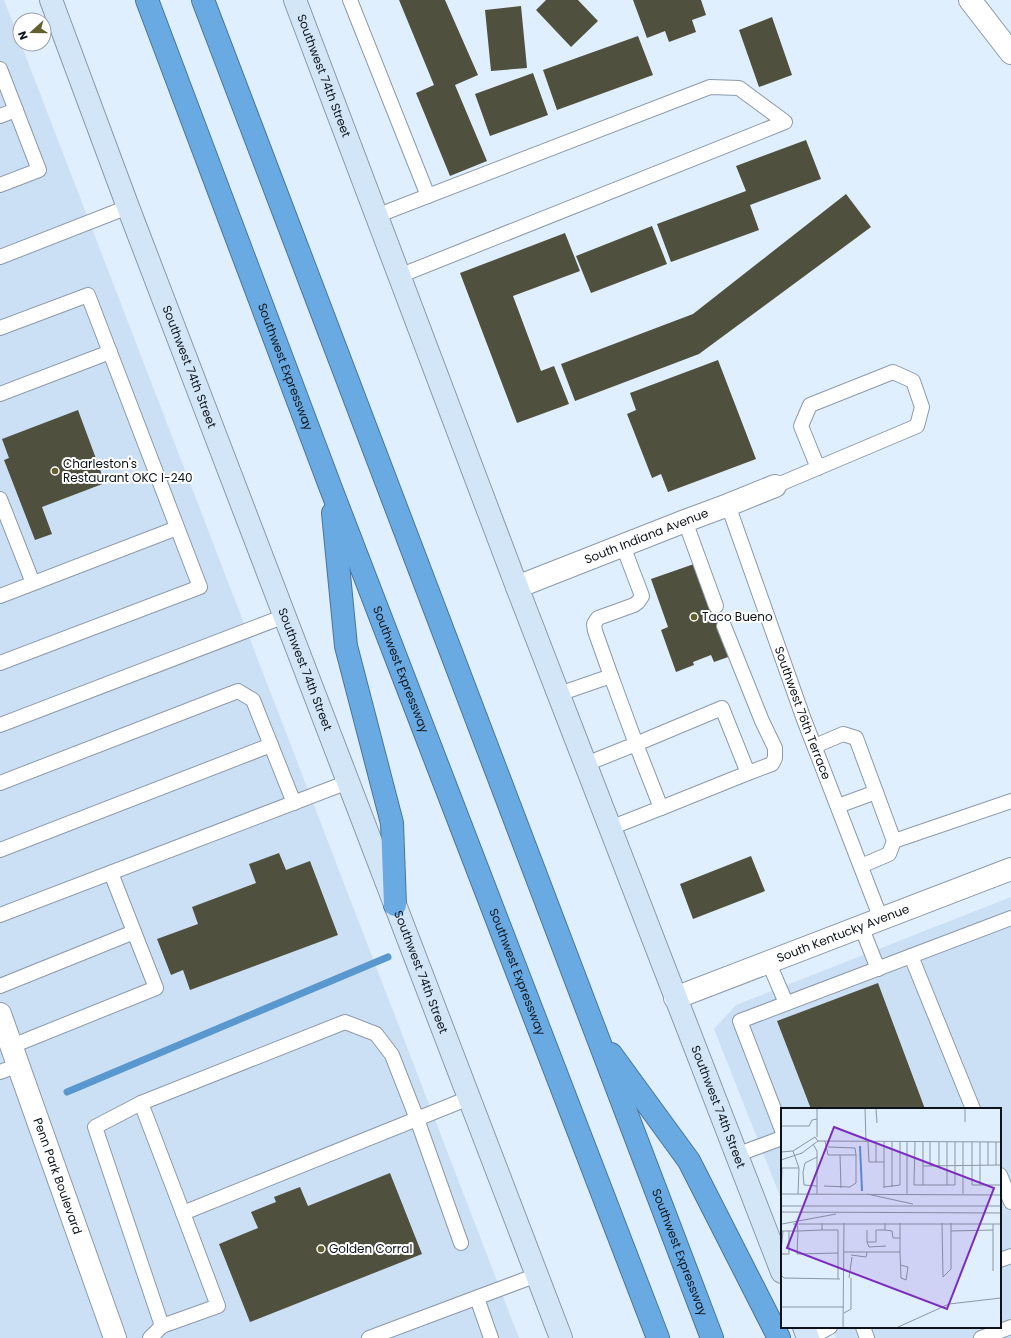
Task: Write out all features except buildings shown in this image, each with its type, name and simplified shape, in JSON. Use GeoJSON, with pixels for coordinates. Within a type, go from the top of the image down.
{"type":"FeatureCollection","features":[{"type":"Feature","properties":{"kind":"highway","name":"Southwest Expressway"},"geometry":{"type":"LineString","coordinates":[[147,0],[330,486],[658,1338]]}},
{"type":"Feature","properties":{"kind":"highway","name":"Southwest Expressway"},"geometry":{"type":"LineString","coordinates":[[203,0],[712,1338]]}},
{"type":"Feature","properties":{"kind":"highway"},"geometry":{"type":"LineString","coordinates":[[330,486],[346,646],[392,823],[395,905]]}},
{"type":"Feature","properties":{"kind":"highway"},"geometry":{"type":"LineString","coordinates":[[594,1030],[689,1161],[779,1338]]}},
{"type":"Feature","properties":{"kind":"main road","name":"Southwest 74th Street"},"geometry":{"type":"LineString","coordinates":[[51,0],[128,207],[561,1338]]}},
{"type":"Feature","properties":{"kind":"main road","name":"Southwest 74th Street"},"geometry":{"type":"LineString","coordinates":[[294,0],[517,587],[781,1269]]}},
{"type":"Feature","properties":{"kind":"main road"},"geometry":{"type":"LineString","coordinates":[[804,1328],[808,1338]]}},
{"type":"Feature","properties":{"kind":"street"},"geometry":{"type":"LineString","coordinates":[[970,0],[1011,53]]}},
{"type":"Feature","properties":{"kind":"street","name":"South Indiana Avenue"},"geometry":{"type":"LineString","coordinates":[[517,587],[775,486]]}},
{"type":"Feature","properties":{"kind":"street","name":"South Kentucky Avenue"},"geometry":{"type":"LineString","coordinates":[[675,998],[1011,869]]}},
{"type":"Feature","properties":{"kind":"street","name":"Penn Park Boulevard"},"geometry":{"type":"LineString","coordinates":[[0,1014],[10,1061],[115,1338]]}},
{"type":"Feature","properties":{"kind":"lane"},"geometry":{"type":"LineString","coordinates":[[350,0],[428,196]]}},
{"type":"Feature","properties":{"kind":"lane"},"geometry":{"type":"LineString","coordinates":[[0,69],[39,170],[0,185]]}},
{"type":"Feature","properties":{"kind":"lane"},"geometry":{"type":"LineString","coordinates":[[376,216],[710,87],[739,88],[785,122],[399,276]]}},
{"type":"Feature","properties":{"kind":"lane"},"geometry":{"type":"LineString","coordinates":[[0,116],[16,110]]}},
{"type":"Feature","properties":{"kind":"lane"},"geometry":{"type":"LineString","coordinates":[[0,257],[128,207]]}},
{"type":"Feature","properties":{"kind":"lane"},"geometry":{"type":"LineString","coordinates":[[0,328],[88,295],[200,587],[0,663]]}},
{"type":"Feature","properties":{"kind":"lane"},"geometry":{"type":"LineString","coordinates":[[0,394],[110,352]]}},
{"type":"Feature","properties":{"kind":"lane"},"geometry":{"type":"LineString","coordinates":[[775,486],[818,468],[917,426],[922,407],[913,381],[893,372],[810,405],[801,426],[818,468]]}},
{"type":"Feature","properties":{"kind":"lane"},"geometry":{"type":"LineString","coordinates":[[0,498],[5,528],[33,583]]}},
{"type":"Feature","properties":{"kind":"lane","name":"Southwest 76th Terrace"},"geometry":{"type":"LineString","coordinates":[[728,505],[815,746],[881,919]]}},
{"type":"Feature","properties":{"kind":"lane"},"geometry":{"type":"LineString","coordinates":[[685,521],[716,606]]}},
{"type":"Feature","properties":{"kind":"lane"},"geometry":{"type":"LineString","coordinates":[[0,596],[177,528]]}},
{"type":"Feature","properties":{"kind":"lane"},"geometry":{"type":"LineString","coordinates":[[623,546],[642,596],[638,602],[598,618],[594,624],[595,631],[661,808]]}},
{"type":"Feature","properties":{"kind":"lane"},"geometry":{"type":"LineString","coordinates":[[0,725],[285,616]]}},
{"type":"Feature","properties":{"kind":"lane"},"geometry":{"type":"LineString","coordinates":[[610,828],[772,764],[775,748],[762,721],[724,626]]}},
{"type":"Feature","properties":{"kind":"lane"},"geometry":{"type":"LineString","coordinates":[[559,694],[611,676]]}},
{"type":"Feature","properties":{"kind":"lane"},"geometry":{"type":"LineString","coordinates":[[0,782],[238,691],[253,700],[294,803]]}},
{"type":"Feature","properties":{"kind":"lane"},"geometry":{"type":"LineString","coordinates":[[586,764],[722,708],[748,773]]}},
{"type":"Feature","properties":{"kind":"lane"},"geometry":{"type":"LineString","coordinates":[[815,746],[843,734],[856,738],[894,841],[889,854],[861,866]]}},
{"type":"Feature","properties":{"kind":"lane"},"geometry":{"type":"LineString","coordinates":[[0,850],[271,745]]}},
{"type":"Feature","properties":{"kind":"lane"},"geometry":{"type":"LineString","coordinates":[[0,916],[348,782]]}},
{"type":"Feature","properties":{"kind":"lane"},"geometry":{"type":"LineString","coordinates":[[838,806],[876,792]]}},
{"type":"Feature","properties":{"kind":"lane"},"geometry":{"type":"LineString","coordinates":[[894,841],[1011,800]]}},
{"type":"Feature","properties":{"kind":"lane"},"geometry":{"type":"LineString","coordinates":[[10,1061],[156,988],[111,873]]}},
{"type":"Feature","properties":{"kind":"lane"},"geometry":{"type":"LineString","coordinates":[[781,1127],[740,1021],[1011,918]]}},
{"type":"Feature","properties":{"kind":"lane"},"geometry":{"type":"LineString","coordinates":[[861,926],[878,968]]}},
{"type":"Feature","properties":{"kind":"lane"},"geometry":{"type":"LineString","coordinates":[[0,986],[134,932]]}},
{"type":"Feature","properties":{"kind":"lane"},"geometry":{"type":"LineString","coordinates":[[911,956],[973,1108]]}},
{"type":"Feature","properties":{"kind":"lane"},"geometry":{"type":"LineString","coordinates":[[768,962],[786,1003]]}},
{"type":"Feature","properties":{"kind":"lane"},"geometry":{"type":"LineString","coordinates":[[162,1326],[95,1127],[140,1103],[345,1022],[376,1034],[392,1055],[417,1119],[461,1243]]}},
{"type":"Feature","properties":{"kind":"lane"},"geometry":{"type":"LineString","coordinates":[[183,1213],[469,1098]]}},
{"type":"Feature","properties":{"kind":"lane"},"geometry":{"type":"LineString","coordinates":[[140,1103],[218,1306],[162,1326],[150,1338]]}},
{"type":"Feature","properties":{"kind":"lane"},"geometry":{"type":"LineString","coordinates":[[736,1155],[781,1138]]}},
{"type":"Feature","properties":{"kind":"lane"},"geometry":{"type":"LineString","coordinates":[[1001,1177],[1011,1202]]}},
{"type":"Feature","properties":{"kind":"lane"},"geometry":{"type":"LineString","coordinates":[[1001,1260],[1011,1256]]}},
{"type":"Feature","properties":{"kind":"lane"},"geometry":{"type":"LineString","coordinates":[[369,1338],[537,1275]]}},
{"type":"Feature","properties":{"kind":"lane"},"geometry":{"type":"LineString","coordinates":[[477,1298],[491,1338]]}},
{"type":"Feature","properties":{"kind":"lane"},"geometry":{"type":"LineString","coordinates":[[981,1338],[1011,1327]]}},
{"type":"Feature","properties":{"kind":"lane"},"geometry":{"type":"LineString","coordinates":[[808,1338],[828,1328]]}},
{"type":"Feature","properties":{"kind":"lane"},"geometry":{"type":"LineString","coordinates":[[863,1328],[867,1338]]}},
{"type":"Feature","properties":{"kind":"shaded area"},"geometry":{"type":"Polygon","coordinates":[[[0,0],[4,0],[12,20],[12,52],[24,52],[519,1338],[0,1338],[0,0]]]}},
{"type":"Feature","properties":{"kind":"shaded area"},"geometry":{"type":"Polygon","coordinates":[[[1011,897],[1011,1338],[836,1338],[832,1328],[1001,1328],[1001,1108],[781,1108],[781,1198],[714,1029],[736,1005],[1011,897]]]}},
{"type":"Feature","properties":{"kind":"waterway"},"geometry":{"type":"LineString","coordinates":[[67,1092],[388,957]]}},
{"type":"Feature","properties":{"kind":"place","name":"Charleston's Restaurant OKC I-240"},"geometry":{"type":"Point","coordinates":[55,471]}},
{"type":"Feature","properties":{"kind":"place","name":"Taco Bueno"},"geometry":{"type":"Point","coordinates":[694,617]}},
{"type":"Feature","properties":{"kind":"place","name":"Golden Corral"},"geometry":{"type":"Point","coordinates":[321,1249]}}]}
